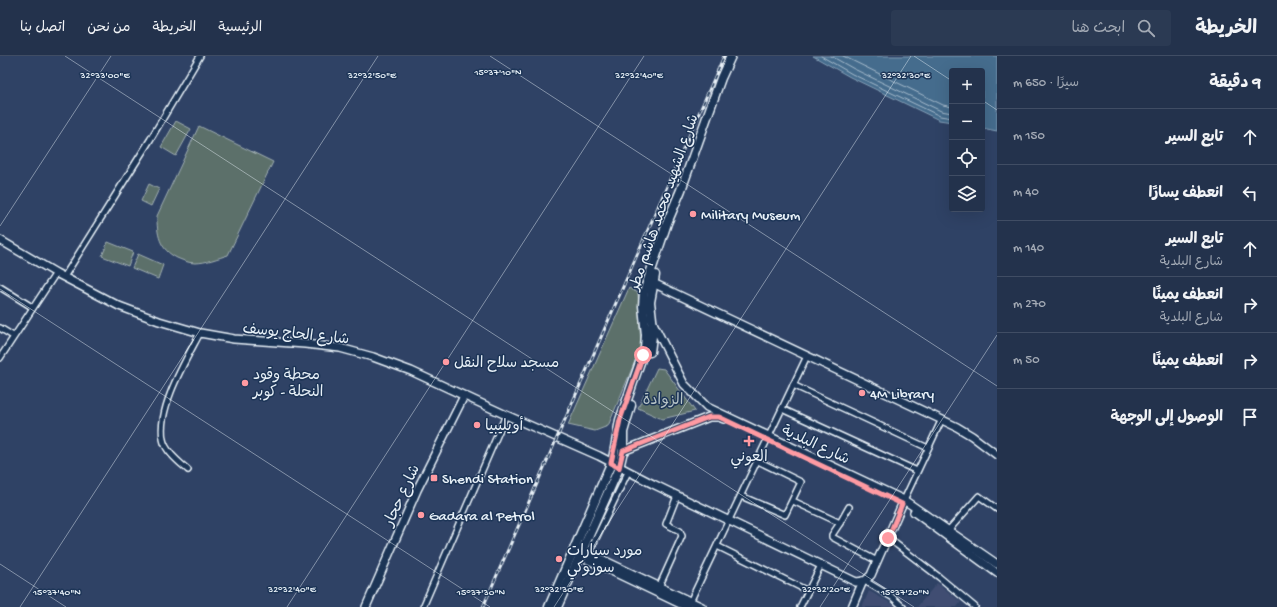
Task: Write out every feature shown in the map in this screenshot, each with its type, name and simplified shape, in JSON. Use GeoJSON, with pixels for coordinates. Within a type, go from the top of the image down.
{"type":"FeatureCollection","features":[{"type":"Feature","properties":{"kind":"main road","name":"شارع الشهيد محمد هاشم مطر"},"geometry":{"type":"LineString","coordinates":[[557,607],[584,553],[619,468],[623,451],[623,432],[651,349],[652,322],[650,302],[653,283],[671,226],[733,56]]}},
{"type":"Feature","properties":{"kind":"main road","name":"شارع الشهيد محمد هاشم مطر"},"geometry":{"type":"LineString","coordinates":[[549,607],[611,463],[620,420],[646,348],[643,306],[644,292],[667,223],[681,190],[720,78],[733,56]]}},
{"type":"Feature","properties":{"kind":"main road","name":"شارع الحاج يوسف"},"geometry":{"type":"LineString","coordinates":[[0,240],[64,278],[119,306],[159,321],[200,333],[234,339],[340,348],[411,370],[506,416],[558,437],[852,581],[864,581]]}},
{"type":"Feature","properties":{"kind":"main road"},"geometry":{"type":"LineString","coordinates":[[653,283],[942,419],[972,436],[997,455]]}},
{"type":"Feature","properties":{"kind":"main road","name":"شارع البلدية"},"geometry":{"type":"LineString","coordinates":[[652,322],[677,373],[694,396],[707,407],[768,438],[903,502],[997,564]]}},
{"type":"Feature","properties":{"kind":"main road","name":"شارع حجار"},"geometry":{"type":"LineString","coordinates":[[366,607],[417,490],[464,396]]}},
{"type":"Feature","properties":{"kind":"main road","name":"شارع البلدية"},"geometry":{"type":"LineString","coordinates":[[623,451],[709,417],[719,417],[768,438]]}},
{"type":"Feature","properties":{"kind":"main road"},"geometry":{"type":"LineString","coordinates":[[852,607],[864,581],[871,575],[903,502]]}},
{"type":"Feature","properties":{"kind":"main road","name":"شارع البلدية"},"geometry":{"type":"LineString","coordinates":[[947,532],[997,573]]}},
{"type":"Feature","properties":{"kind":"main road"},"geometry":{"type":"LineString","coordinates":[[574,550],[584,553],[659,587],[688,605]]}},
{"type":"Feature","properties":{"kind":"main road"},"geometry":{"type":"LineString","coordinates":[[584,553],[688,605],[702,607]]}},
{"type":"Feature","properties":{"kind":"street"},"geometry":{"type":"LineString","coordinates":[[64,278],[154,134],[200,56]]}},
{"type":"Feature","properties":{"kind":"street"},"geometry":{"type":"LineString","coordinates":[[0,358],[32,307],[56,273]]}},
{"type":"Feature","properties":{"kind":"street"},"geometry":{"type":"LineString","coordinates":[[0,286],[32,307]]}},
{"type":"Feature","properties":{"kind":"street"},"geometry":{"type":"LineString","coordinates":[[0,328],[13,336]]}},
{"type":"Feature","properties":{"kind":"street"},"geometry":{"type":"LineString","coordinates":[[188,470],[165,446],[163,440],[163,430],[169,397],[200,333]]}},
{"type":"Feature","properties":{"kind":"street"},"geometry":{"type":"LineString","coordinates":[[688,605],[807,356]]}},
{"type":"Feature","properties":{"kind":"street"},"geometry":{"type":"LineString","coordinates":[[793,385],[928,448]]}},
{"type":"Feature","properties":{"kind":"street"},"geometry":{"type":"LineString","coordinates":[[782,409],[917,471]]}},
{"type":"Feature","properties":{"kind":"street"},"geometry":{"type":"LineString","coordinates":[[423,607],[506,416]]}},
{"type":"Feature","properties":{"kind":"street"},"geometry":{"type":"LineString","coordinates":[[903,502],[942,419]]}},
{"type":"Feature","properties":{"kind":"street"},"geometry":{"type":"LineString","coordinates":[[741,496],[784,515],[792,501],[801,481],[758,461]]}},
{"type":"Feature","properties":{"kind":"street"},"geometry":{"type":"LineString","coordinates":[[584,553],[628,472]]}},
{"type":"Feature","properties":{"kind":"street"},"geometry":{"type":"LineString","coordinates":[[659,587],[682,536],[680,531],[668,525],[666,522],[677,496]]}},
{"type":"Feature","properties":{"kind":"street"},"geometry":{"type":"LineString","coordinates":[[947,532],[979,496],[997,509]]}},
{"type":"Feature","properties":{"kind":"street"},"geometry":{"type":"LineString","coordinates":[[792,501],[840,523]]}},
{"type":"Feature","properties":{"kind":"street"},"geometry":{"type":"LineString","coordinates":[[849,507],[832,537],[877,561]]}},
{"type":"Feature","properties":{"kind":"street"},"geometry":{"type":"LineString","coordinates":[[888,538],[975,607]]}},
{"type":"Feature","properties":{"kind":"street"},"geometry":{"type":"LineString","coordinates":[[717,546],[808,591]]}},
{"type":"Feature","properties":{"kind":"street"},"geometry":{"type":"LineString","coordinates":[[800,607],[821,565]]}},
{"type":"Feature","properties":{"kind":"street"},"geometry":{"type":"LineString","coordinates":[[864,581],[892,597],[903,607]]}},
{"type":"Feature","properties":{"kind":"shaded area"},"geometry":{"type":"Polygon","coordinates":[[[937,583],[961,602],[957,607],[917,607],[937,583]]]}},
{"type":"Feature","properties":{"kind":"shaded area"},"geometry":{"type":"Polygon","coordinates":[[[869,591],[896,606],[897,607],[862,607],[869,591]]]}},
{"type":"Feature","properties":{"kind":"green space"},"geometry":{"type":"Polygon","coordinates":[[[176,121],[191,129],[176,156],[161,147],[176,121]]]}},
{"type":"Feature","properties":{"kind":"green space"},"geometry":{"type":"Polygon","coordinates":[[[199,126],[273,162],[228,255],[195,263],[177,258],[166,250],[160,240],[157,216],[199,126]]]}},
{"type":"Feature","properties":{"kind":"green space"},"geometry":{"type":"Polygon","coordinates":[[[149,184],[159,189],[151,206],[141,201],[149,184]]]}},
{"type":"Feature","properties":{"kind":"green space"},"geometry":{"type":"Polygon","coordinates":[[[108,242],[133,252],[128,266],[102,256],[108,242]]]}},
{"type":"Feature","properties":{"kind":"green space"},"geometry":{"type":"Polygon","coordinates":[[[138,254],[163,265],[158,279],[132,268],[138,254]]]}},
{"type":"Feature","properties":{"kind":"green space"},"geometry":{"type":"Polygon","coordinates":[[[629,288],[638,293],[641,347],[608,426],[595,431],[568,425],[629,288]]]}},
{"type":"Feature","properties":{"kind":"green space","name":"الزوادة"},"geometry":{"type":"Polygon","coordinates":[[[657,368],[664,369],[695,411],[662,419],[638,408],[657,368]]]}},
{"type":"Feature","properties":{"kind":"water"},"geometry":{"type":"Polygon","coordinates":[[[813,56],[997,56],[997,131],[985,129],[985,68],[949,68],[949,122],[939,120],[850,77],[813,56]]]}},
{"type":"Feature","properties":{"kind":"railway"},"geometry":{"type":"LineString","coordinates":[[483,607],[724,56]]}},
{"type":"Feature","properties":{"kind":"place","name":"Military Museum"},"geometry":{"type":"Point","coordinates":[693,214]}},
{"type":"Feature","properties":{"kind":"place","name":"مسجد سلاح النقل"},"geometry":{"type":"Point","coordinates":[446,362]}},
{"type":"Feature","properties":{"kind":"place","name":"محطة وقود النحلة - كوبر"},"geometry":{"type":"Point","coordinates":[245,383]}},
{"type":"Feature","properties":{"kind":"place","name":"4M Library"},"geometry":{"type":"Point","coordinates":[862,393]}},
{"type":"Feature","properties":{"kind":"place","name":"أويليبيا"},"geometry":{"type":"Point","coordinates":[477,425]}},
{"type":"Feature","properties":{"kind":"place","name":"العوني"},"geometry":{"type":"Point","coordinates":[749,441]}},
{"type":"Feature","properties":{"kind":"place","name":"Shendi Station"},"geometry":{"type":"Point","coordinates":[434,478]}},
{"type":"Feature","properties":{"kind":"place","name":"Gadara al Petrol"},"geometry":{"type":"Point","coordinates":[421,515]}},
{"type":"Feature","properties":{"kind":"place","name":"مورد سيارات سوزوكي"},"geometry":{"type":"Point","coordinates":[559,559]}},
{"type":"Feature","properties":{"kind":"route"},"geometry":{"type":"LineString","coordinates":[[643,355],[620,420],[611,463],[619,468],[623,451],[709,417],[719,417],[902,504],[888,538]]}}]}
